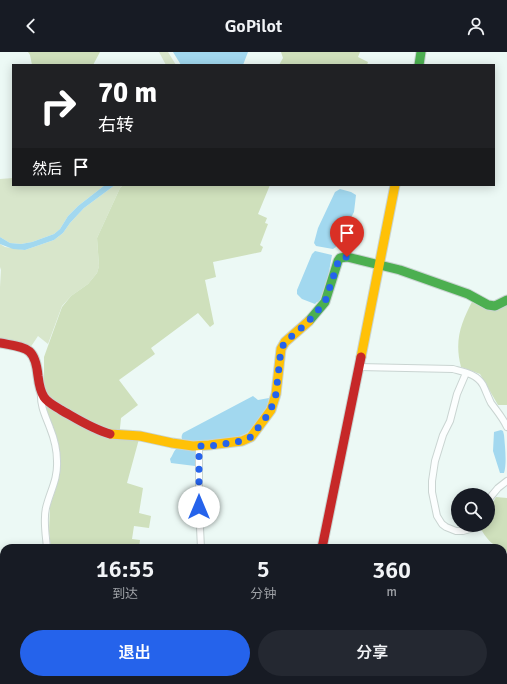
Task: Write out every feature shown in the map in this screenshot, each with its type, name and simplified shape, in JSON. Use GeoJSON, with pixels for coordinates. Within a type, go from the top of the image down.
{"type":"FeatureCollection","features":[{"type":"Feature","properties":{"kind":"street"},"geometry":{"type":"LineString","coordinates":[[419,64],[421,52]]}},
{"type":"Feature","properties":{"kind":"street"},"geometry":{"type":"LineString","coordinates":[[323,544],[395,186]]}},
{"type":"Feature","properties":{"kind":"street"},"geometry":{"type":"LineString","coordinates":[[40,391],[48,402],[78,421],[107,433],[143,437],[176,444],[199,446],[242,441],[251,437],[271,410],[276,394],[281,349],[285,342],[307,323],[325,302],[339,259],[342,257],[400,270],[468,294],[491,306],[498,305],[507,300]]}},
{"type":"Feature","properties":{"kind":"street"},"geometry":{"type":"LineString","coordinates":[[0,343],[29,350],[37,365],[41,404],[53,438],[57,460],[55,483],[45,513],[46,544]]}},
{"type":"Feature","properties":{"kind":"street"},"geometry":{"type":"LineString","coordinates":[[359,367],[453,369],[466,373],[479,380],[483,385],[489,398],[501,415],[507,427]]}},
{"type":"Feature","properties":{"kind":"street"},"geometry":{"type":"LineString","coordinates":[[451,530],[446,528],[437,516],[432,492],[432,481],[435,460],[450,421],[457,394],[466,373]]}},
{"type":"Feature","properties":{"kind":"street"},"geometry":{"type":"LineString","coordinates":[[199,446],[201,544]]}},
{"type":"Feature","properties":{"kind":"street"},"geometry":{"type":"LineString","coordinates":[[495,492],[507,481]]}},
{"type":"Feature","properties":{"kind":"green space"},"geometry":{"type":"Polygon","coordinates":[[[28,52],[100,52],[94,64],[32,64],[28,52]]]}},
{"type":"Feature","properties":{"kind":"green space"},"geometry":{"type":"Polygon","coordinates":[[[159,52],[168,52],[175,64],[165,64],[159,52]]]}},
{"type":"Feature","properties":{"kind":"green space"},"geometry":{"type":"Polygon","coordinates":[[[281,52],[360,52],[358,57],[368,62],[367,64],[280,64],[283,58],[281,52]]]}},
{"type":"Feature","properties":{"kind":"green space"},"geometry":{"type":"Polygon","coordinates":[[[12,178],[12,186],[104,186],[78,206],[68,216],[60,229],[54,234],[32,242],[21,244],[10,243],[0,237],[0,179],[12,178]]]}},
{"type":"Feature","properties":{"kind":"green space"},"geometry":{"type":"Polygon","coordinates":[[[114,186],[122,186],[97,238],[99,266],[97,273],[88,284],[71,296],[62,306],[48,344],[38,336],[30,348],[0,340],[0,244],[5,247],[25,250],[54,240],[63,233],[84,208],[114,186]]]}},
{"type":"Feature","properties":{"kind":"green space"},"geometry":{"type":"Polygon","coordinates":[[[122,186],[270,186],[258,214],[267,218],[265,223],[268,224],[260,245],[263,247],[261,252],[213,262],[216,277],[205,280],[214,324],[210,327],[198,313],[151,348],[155,354],[119,380],[138,405],[121,418],[119,438],[139,439],[127,483],[143,488],[139,513],[151,516],[149,528],[134,526],[132,539],[140,540],[140,544],[50,544],[49,532],[50,506],[56,488],[61,463],[58,441],[44,408],[44,357],[62,307],[71,296],[88,284],[97,273],[99,266],[97,238],[122,186]]]}},
{"type":"Feature","properties":{"kind":"green space"},"geometry":{"type":"Polygon","coordinates":[[[473,300],[507,303],[507,405],[498,405],[480,374],[461,367],[458,348],[460,332],[465,316],[473,300]]]}},
{"type":"Feature","properties":{"kind":"green space"},"geometry":{"type":"Polygon","coordinates":[[[496,497],[507,498],[507,544],[494,544],[483,532],[495,532],[495,499],[496,497]]]}},
{"type":"Feature","properties":{"kind":"water"},"geometry":{"type":"Polygon","coordinates":[[[173,52],[248,52],[243,64],[180,64],[173,52]]]}},
{"type":"Feature","properties":{"kind":"water"},"geometry":{"type":"Polygon","coordinates":[[[104,186],[114,186],[84,208],[63,233],[54,240],[25,250],[13,249],[0,244],[0,237],[10,243],[21,244],[32,242],[54,234],[60,229],[68,216],[78,206],[104,186]]]}},
{"type":"Feature","properties":{"kind":"water"},"geometry":{"type":"Polygon","coordinates":[[[340,189],[356,195],[354,212],[336,247],[333,249],[316,246],[314,243],[318,228],[335,192],[340,189]]]}},
{"type":"Feature","properties":{"kind":"water"},"geometry":{"type":"Polygon","coordinates":[[[315,251],[332,255],[324,299],[315,304],[302,299],[297,294],[297,290],[312,254],[315,251]]]}},
{"type":"Feature","properties":{"kind":"water"},"geometry":{"type":"Polygon","coordinates":[[[253,396],[258,400],[269,398],[267,408],[256,425],[247,433],[235,438],[196,443],[184,441],[182,439],[183,433],[253,396]]]}},
{"type":"Feature","properties":{"kind":"water"},"geometry":{"type":"Polygon","coordinates":[[[501,430],[503,431],[504,435],[505,449],[504,473],[500,473],[493,451],[494,432],[501,430]]]}},
{"type":"Feature","properties":{"kind":"water"},"geometry":{"type":"Polygon","coordinates":[[[176,449],[196,449],[197,465],[171,463],[170,459],[176,449]]]}},
{"type":"Feature","properties":{"kind":"traffic: fast"},"geometry":{"type":"LineString","coordinates":[[419,64],[421,52]]}},
{"type":"Feature","properties":{"kind":"traffic: fast"},"geometry":{"type":"LineString","coordinates":[[309,321],[325,302],[338,261],[340,258],[347,257],[400,270],[468,294],[488,305],[495,306],[507,300]]}},
{"type":"Feature","properties":{"kind":"traffic: slow"},"geometry":{"type":"LineString","coordinates":[[361,357],[395,186]]}},
{"type":"Feature","properties":{"kind":"traffic: slow"},"geometry":{"type":"LineString","coordinates":[[110,434],[140,436],[193,446],[242,441],[251,437],[271,410],[276,394],[281,349],[285,342],[309,321]]}},
{"type":"Feature","properties":{"kind":"traffic: jam"},"geometry":{"type":"LineString","coordinates":[[0,343],[23,348],[32,354],[37,366],[41,390],[44,397],[48,401],[85,424],[110,434]]}},
{"type":"Feature","properties":{"kind":"traffic: jam"},"geometry":{"type":"LineString","coordinates":[[323,544],[361,357]]}},
{"type":"Feature","properties":{"kind":"route"},"geometry":{"type":"LineString","coordinates":[[199,507],[199,446],[210,446],[242,441],[251,437],[271,410],[276,394],[281,349],[283,345],[307,323],[325,302],[339,259],[342,257],[347,257]]}}]}
